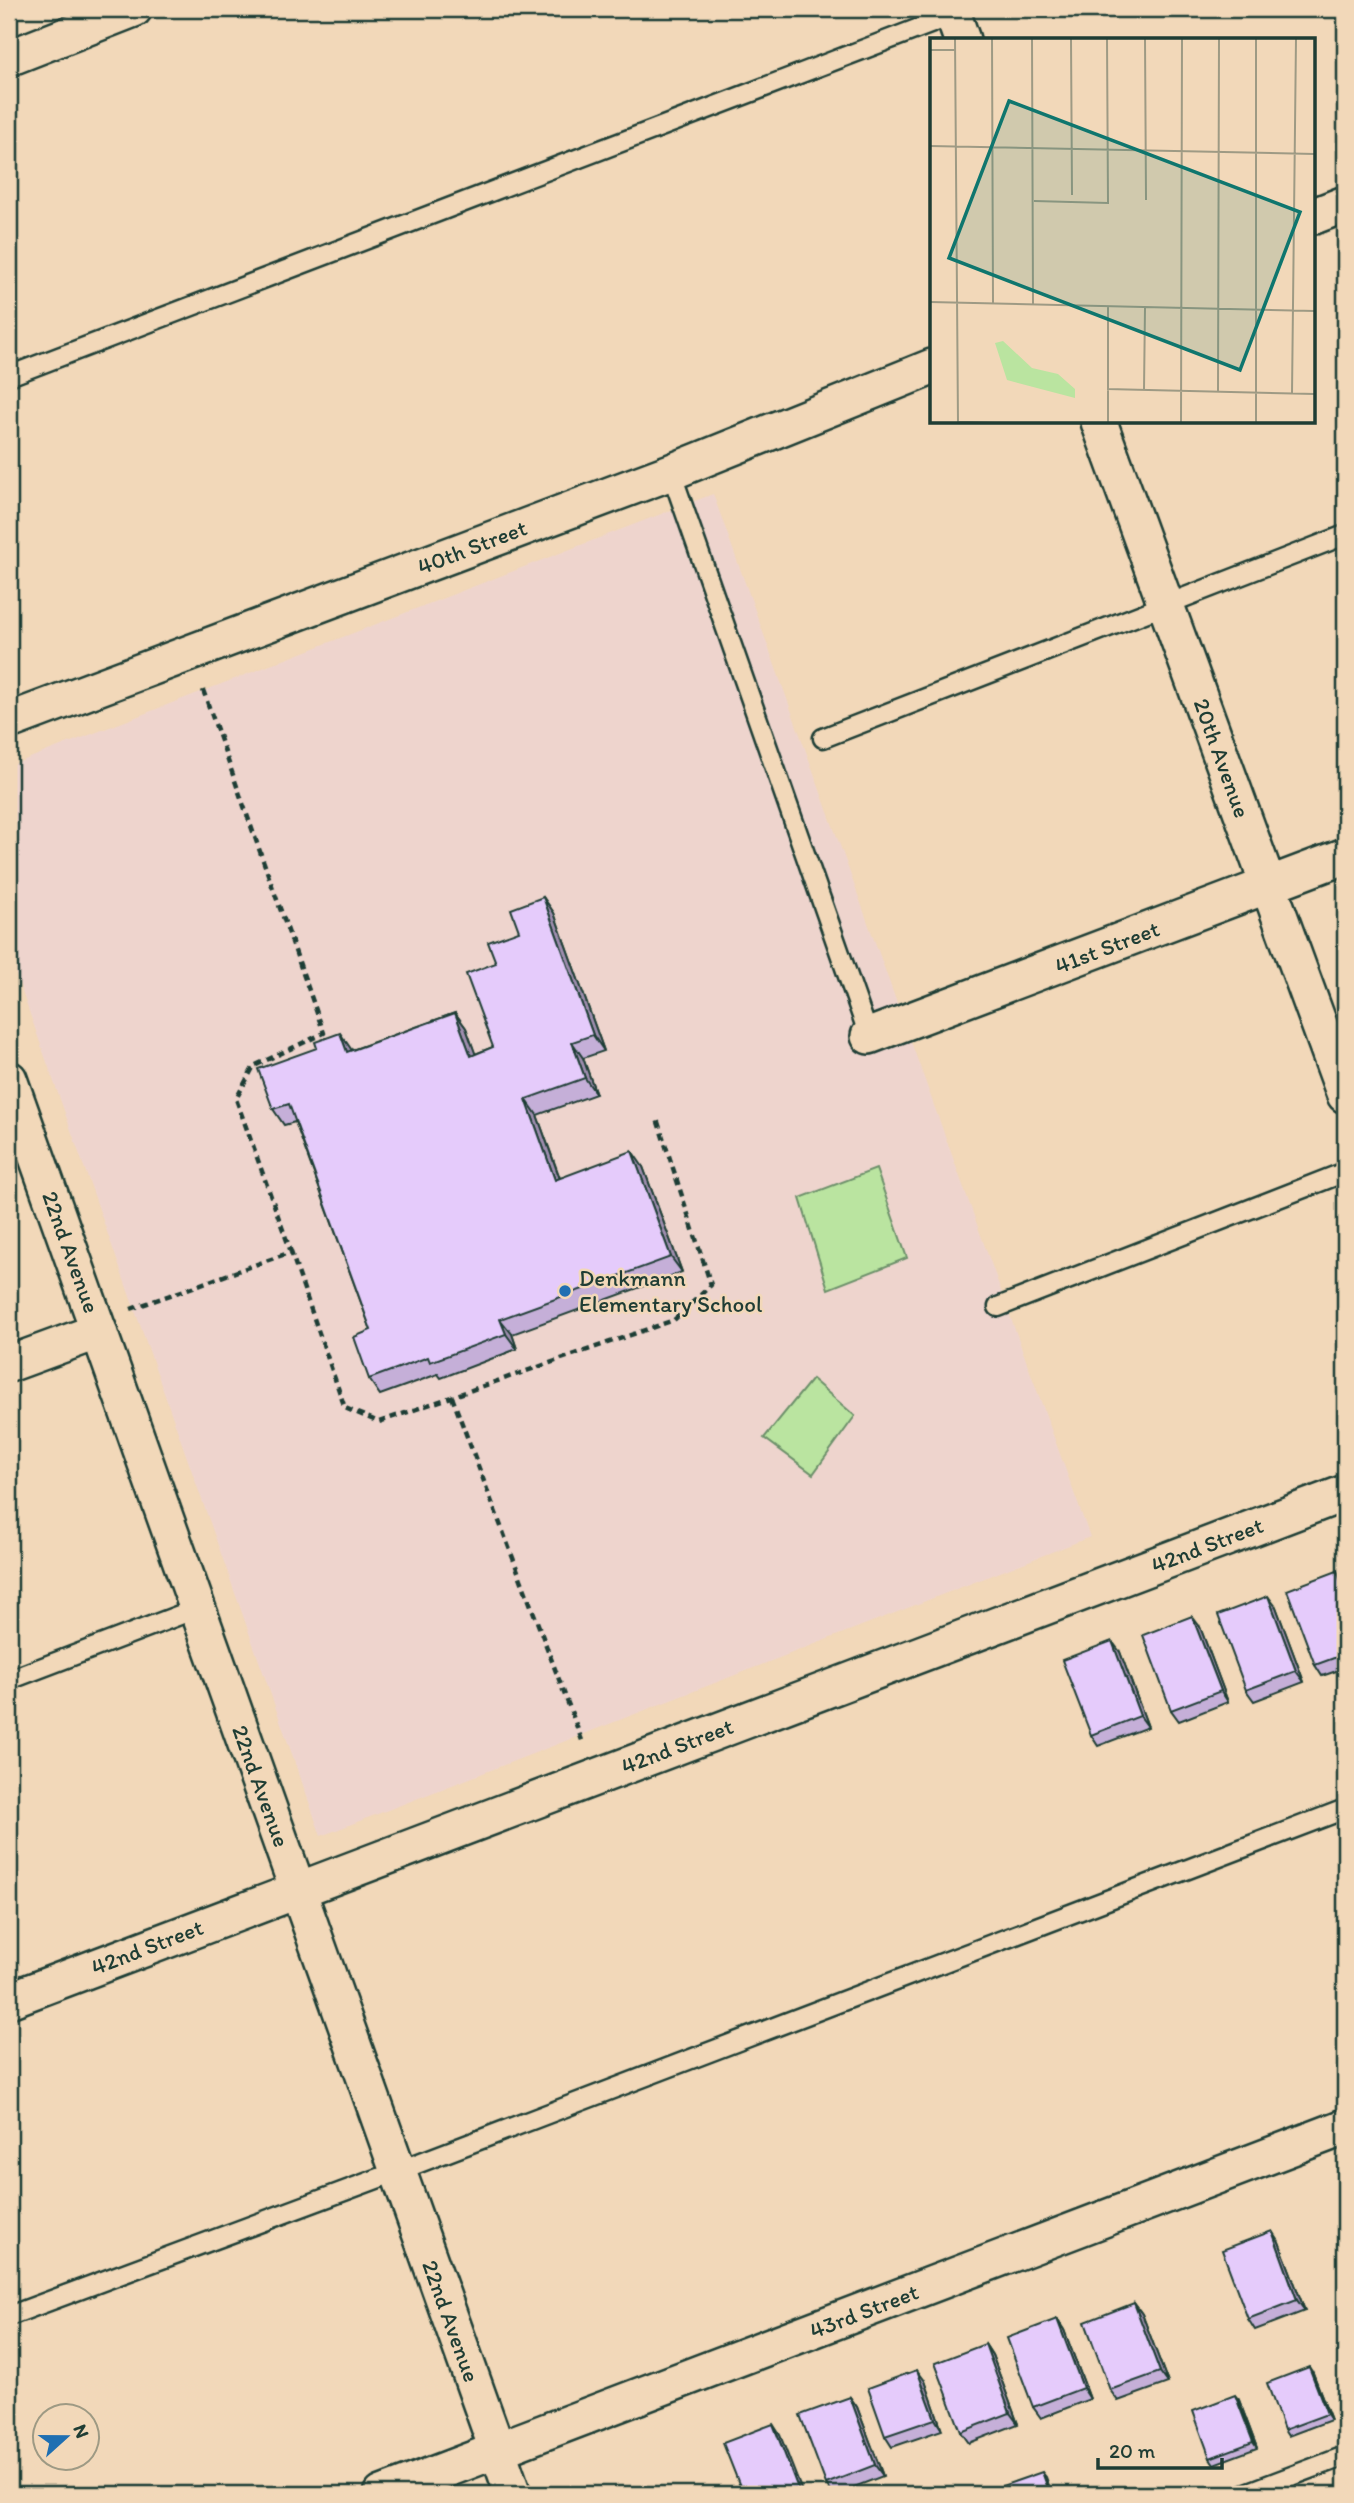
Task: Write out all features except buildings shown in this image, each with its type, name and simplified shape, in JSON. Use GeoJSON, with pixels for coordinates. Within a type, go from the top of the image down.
{"type":"FeatureCollection","features":[{"type":"Feature","properties":{"kind":"street"},"geometry":{"type":"LineString","coordinates":[[9,58],[134,9]]}},
{"type":"Feature","properties":{"kind":"street"},"geometry":{"type":"LineString","coordinates":[[1316,215],[1345,204]]}},
{"type":"Feature","properties":{"kind":"street","name":"40th Street"},"geometry":{"type":"LineString","coordinates":[[9,720],[671,472],[930,368]]}},
{"type":"Feature","properties":{"kind":"street","name":"20th Avenue"},"geometry":{"type":"LineString","coordinates":[[1100,424],[1345,1095]]}},
{"type":"Feature","properties":{"kind":"street","name":"41st Street"},"geometry":{"type":"LineString","coordinates":[[869,1037],[1345,856]]}},
{"type":"Feature","properties":{"kind":"street","name":"22nd Avenue"},"geometry":{"type":"LineString","coordinates":[[9,1079],[513,2494]]}},
{"type":"Feature","properties":{"kind":"street"},"geometry":{"type":"LineString","coordinates":[[9,1364],[101,1335]]}},
{"type":"Feature","properties":{"kind":"street","name":"42nd Street"},"geometry":{"type":"LineString","coordinates":[[9,2000],[1345,1493]]}},
{"type":"Feature","properties":{"kind":"street","name":"43rd Street"},"geometry":{"type":"LineString","coordinates":[[382,2494],[1345,2127]]}},
{"type":"Feature","properties":{"kind":"lane"},"geometry":{"type":"LineString","coordinates":[[9,376],[959,18]]}},
{"type":"Feature","properties":{"kind":"lane"},"geometry":{"type":"LineString","coordinates":[[671,472],[869,1037]]}},
{"type":"Feature","properties":{"kind":"lane"},"geometry":{"type":"LineString","coordinates":[[822,738],[1345,535]]}},
{"type":"Feature","properties":{"kind":"lane"},"geometry":{"type":"LineString","coordinates":[[998,1307],[1345,1172]]}},
{"type":"Feature","properties":{"kind":"lane"},"geometry":{"type":"LineString","coordinates":[[9,1680],[198,1608]]}},
{"type":"Feature","properties":{"kind":"lane"},"geometry":{"type":"LineString","coordinates":[[9,2316],[398,2171],[1345,1809]]}},
{"type":"Feature","properties":{"kind":"lane"},"geometry":{"type":"LineString","coordinates":[[1244,2494],[1345,2456]]}},
{"type":"Feature","properties":{"kind":"path"},"geometry":{"type":"LineString","coordinates":[[190,653],[324,1033],[254,1066],[236,1099],[345,1408],[379,1422],[674,1320],[711,1285],[657,1119]]}},
{"type":"Feature","properties":{"kind":"path"},"geometry":{"type":"LineString","coordinates":[[101,1335],[125,1311],[291,1252]]}},
{"type":"Feature","properties":{"kind":"path"},"geometry":{"type":"LineString","coordinates":[[452,1397],[595,1777]]}},
{"type":"Feature","properties":{"kind":"shaded area","name":"Denkmann Elementary School"},"geometry":{"type":"Polygon","coordinates":[[[713,494],[1090,1537],[321,1836],[9,955],[9,766],[713,494]]]}},
{"type":"Feature","properties":{"kind":"green space"},"geometry":{"type":"Polygon","coordinates":[[[876,1169],[907,1258],[828,1289],[800,1198],[876,1169]]]}},
{"type":"Feature","properties":{"kind":"green space"},"geometry":{"type":"Polygon","coordinates":[[[812,1379],[855,1416],[813,1474],[764,1438],[812,1379]]]}},
{"type":"Feature","properties":{"kind":"place","name":"Denkmann Elementary School"},"geometry":{"type":"Point","coordinates":[565,1291]}}]}
